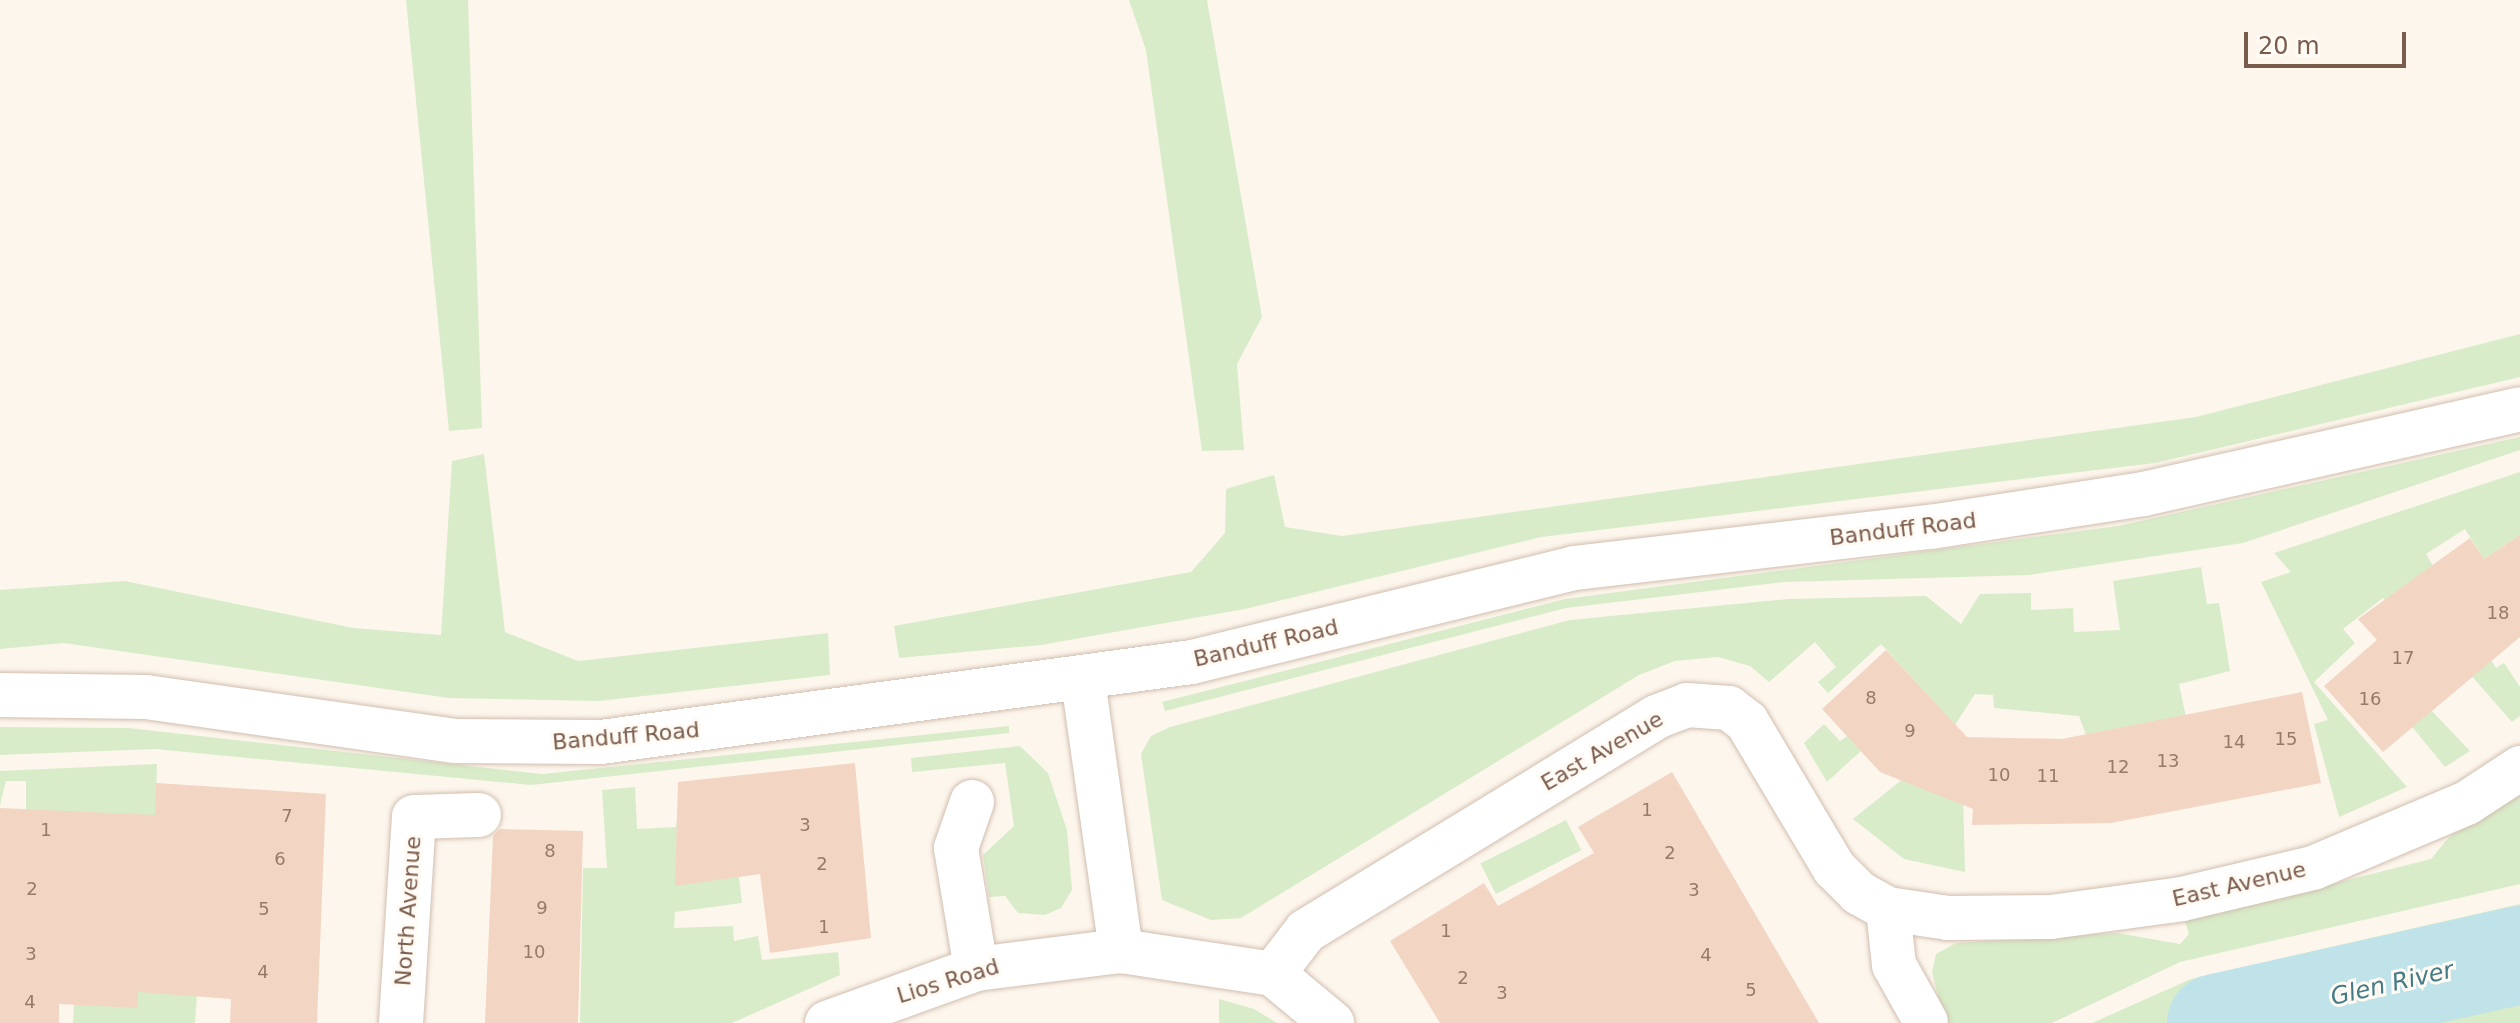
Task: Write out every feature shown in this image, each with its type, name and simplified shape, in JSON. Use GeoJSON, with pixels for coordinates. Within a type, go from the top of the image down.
{"type":"FeatureCollection","features":[{"type":"Feature","properties":{"kind":"street","name":"Banduff Road"},"geometry":{"type":"LineString","coordinates":[[0,695],[146,697],[443,739],[526,744],[601,742],[1083,680],[1192,662],[1574,568],[1931,527],[2144,494],[2520,409]]}},
{"type":"Feature","properties":{"kind":"street"},"geometry":{"type":"LineString","coordinates":[[1083,680],[1121,951]]}},
{"type":"Feature","properties":{"kind":"street","name":"East Avenue"},"geometry":{"type":"LineString","coordinates":[[1273,974],[1306,931],[1656,717],[1687,705],[1729,708],[1747,722],[1834,868],[1888,909],[2051,917],[2182,899],[2313,868],[2384,842],[2467,803],[2520,768]]}},
{"type":"Feature","properties":{"kind":"street"},"geometry":{"type":"LineString","coordinates":[[972,802],[956,848],[976,969]]}},
{"type":"Feature","properties":{"kind":"street","name":"North Avenue"},"geometry":{"type":"LineString","coordinates":[[401,1023],[414,817],[479,815]]}},
{"type":"Feature","properties":{"kind":"street"},"geometry":{"type":"LineString","coordinates":[[1888,909],[1894,965],[1926,1022]]}},
{"type":"Feature","properties":{"kind":"street","name":"Lios Road"},"geometry":{"type":"LineString","coordinates":[[827,1023],[976,969],[1121,951],[1273,974]]}},
{"type":"Feature","properties":{"kind":"street"},"geometry":{"type":"LineString","coordinates":[[1273,974],[1332,1023]]}},
{"type":"Feature","properties":{"kind":"green space"},"geometry":{"type":"Polygon","coordinates":[[[406,0],[468,0],[482,428],[449,431],[406,0]]]}},
{"type":"Feature","properties":{"kind":"green space"},"geometry":{"type":"Polygon","coordinates":[[[1129,0],[1207,0],[1262,317],[1237,364],[1244,450],[1202,451],[1146,50],[1129,0]]]}},
{"type":"Feature","properties":{"kind":"green space"},"geometry":{"type":"Polygon","coordinates":[[[2520,334],[2520,377],[2155,463],[1541,537],[1245,609],[1041,645],[899,658],[894,626],[1191,572],[1225,533],[1226,489],[1274,475],[1285,527],[1342,536],[2196,417],[2520,334]]]}},
{"type":"Feature","properties":{"kind":"green space"},"geometry":{"type":"Polygon","coordinates":[[[2520,437],[2520,450],[2243,543],[2029,575],[1785,582],[1566,608],[1165,711],[1162,702],[1565,599],[2118,526],[2520,437]]]}},
{"type":"Feature","properties":{"kind":"green space"},"geometry":{"type":"Polygon","coordinates":[[[484,454],[505,632],[578,661],[828,633],[830,675],[599,701],[449,698],[64,643],[0,649],[0,590],[125,581],[353,628],[441,635],[452,461],[484,454]]]}},
{"type":"Feature","properties":{"kind":"green space"},"geometry":{"type":"Polygon","coordinates":[[[2520,472],[2520,535],[2484,559],[2465,529],[2426,554],[2496,668],[2504,663],[2520,687],[2520,716],[2512,722],[2455,657],[2443,665],[2383,598],[2343,629],[2355,643],[2314,682],[2407,787],[2339,817],[2314,724],[2328,720],[2261,582],[2291,572],[2274,553],[2520,472]]]}},
{"type":"Feature","properties":{"kind":"green space"},"geometry":{"type":"Polygon","coordinates":[[[2201,567],[2207,604],[2219,603],[2230,671],[2179,684],[2186,717],[2086,735],[2079,716],[1994,708],[1993,695],[1975,694],[1955,725],[1881,644],[1828,693],[1818,682],[1836,667],[1815,642],[1769,682],[1750,666],[1718,657],[1675,661],[1639,675],[1241,918],[1211,920],[1162,900],[1141,754],[1151,736],[1170,727],[1570,620],[1789,599],[1926,596],[1961,624],[1980,594],[2031,593],[2031,610],[2073,608],[2074,632],[2120,630],[2113,581],[2201,567]]]}},
{"type":"Feature","properties":{"kind":"green space"},"geometry":{"type":"Polygon","coordinates":[[[2429,708],[2470,751],[2445,767],[2409,723],[2429,708]]]}},
{"type":"Feature","properties":{"kind":"green space"},"geometry":{"type":"Polygon","coordinates":[[[1824,724],[1840,741],[1849,735],[1863,749],[1827,782],[1804,743],[1824,724]]]}},
{"type":"Feature","properties":{"kind":"green space"},"geometry":{"type":"Polygon","coordinates":[[[1009,726],[1009,733],[531,785],[155,749],[0,755],[0,727],[128,728],[542,774],[1009,726]]]}},
{"type":"Feature","properties":{"kind":"green space"},"geometry":{"type":"Polygon","coordinates":[[[1020,746],[1048,773],[1067,830],[1072,890],[1061,908],[1045,915],[1018,913],[1005,896],[989,897],[983,855],[1014,826],[1005,763],[912,772],[911,758],[1020,746]]]}},
{"type":"Feature","properties":{"kind":"green space"},"geometry":{"type":"Polygon","coordinates":[[[1962,754],[1965,872],[1904,859],[1853,819],[1904,778],[1962,754]]]}},
{"type":"Feature","properties":{"kind":"green space"},"geometry":{"type":"Polygon","coordinates":[[[157,764],[156,797],[210,837],[26,809],[26,781],[6,781],[0,805],[0,771],[157,764]]]}},
{"type":"Feature","properties":{"kind":"green space"},"geometry":{"type":"Polygon","coordinates":[[[635,787],[637,829],[676,827],[677,817],[676,886],[737,861],[742,903],[675,912],[674,928],[733,926],[734,941],[758,936],[762,960],[838,952],[840,975],[732,1023],[580,1023],[583,868],[607,868],[602,790],[635,787]]]}},
{"type":"Feature","properties":{"kind":"green space"},"geometry":{"type":"Polygon","coordinates":[[[2520,795],[2520,884],[2180,962],[2052,1023],[1945,1023],[1932,972],[1936,954],[1956,943],[2117,933],[2180,944],[2189,934],[2185,921],[2431,859],[2450,836],[2520,795]]]}},
{"type":"Feature","properties":{"kind":"green space"},"geometry":{"type":"Polygon","coordinates":[[[1566,820],[1581,850],[1496,894],[1480,864],[1566,820]]]}},
{"type":"Feature","properties":{"kind":"green space"},"geometry":{"type":"Polygon","coordinates":[[[2520,904],[2520,1023],[2092,1023],[2191,979],[2520,904]]]}},
{"type":"Feature","properties":{"kind":"green space"},"geometry":{"type":"Polygon","coordinates":[[[201,937],[195,1023],[73,1023],[75,982],[201,937]]]}},
{"type":"Feature","properties":{"kind":"green space"},"geometry":{"type":"Polygon","coordinates":[[[1219,999],[1254,1009],[1277,1023],[1219,1023],[1219,999]]]}},
{"type":"Feature","properties":{"kind":"building"},"geometry":{"type":"Polygon","coordinates":[[[2520,535],[2520,637],[2383,752],[2324,686],[2377,640],[2358,619],[2470,538],[2484,559],[2520,535]]]}},
{"type":"Feature","properties":{"kind":"building"},"geometry":{"type":"Polygon","coordinates":[[[1886,650],[1967,737],[2062,739],[2302,692],[2321,783],[2111,823],[1972,825],[1973,809],[1880,772],[1822,709],[1886,650]]]}},
{"type":"Feature","properties":{"kind":"building"},"geometry":{"type":"Polygon","coordinates":[[[855,763],[871,938],[770,953],[760,874],[675,886],[678,782],[855,763]]]}},
{"type":"Feature","properties":{"kind":"building"},"geometry":{"type":"Polygon","coordinates":[[[1672,772],[1819,1023],[1440,1023],[1390,941],[1484,883],[1498,906],[1594,853],[1578,827],[1672,772]]]}},
{"type":"Feature","properties":{"kind":"building"},"geometry":{"type":"Polygon","coordinates":[[[156,783],[326,794],[317,1023],[230,1023],[231,999],[138,992],[137,1008],[59,1004],[59,1023],[0,1023],[0,808],[155,815],[156,783]]]}},
{"type":"Feature","properties":{"kind":"building"},"geometry":{"type":"Polygon","coordinates":[[[500,829],[583,831],[578,1023],[485,1023],[493,836],[500,829]]]}},
{"type":"Feature","properties":{"kind":"waterway","name":"Glen River"},"geometry":{"type":"LineString","coordinates":[[2216,1023],[2520,955]]}}]}
